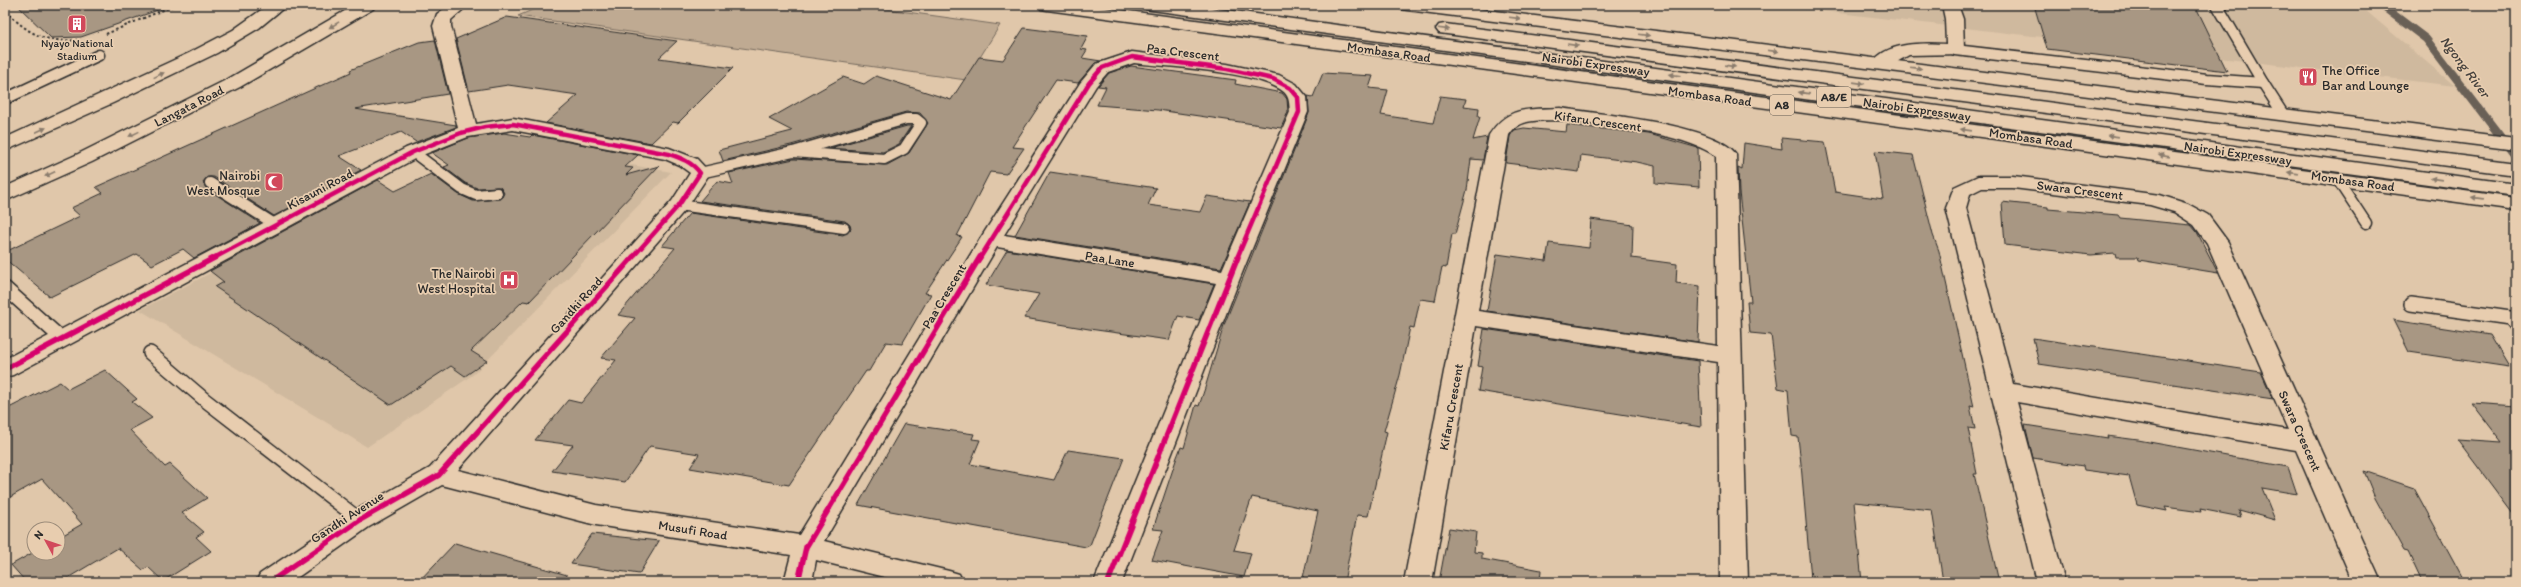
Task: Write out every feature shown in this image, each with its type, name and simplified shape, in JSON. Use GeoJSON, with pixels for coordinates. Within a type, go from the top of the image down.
{"type":"FeatureCollection","features":[{"type":"Feature","properties":{"kind":"main road"},"geometry":{"type":"LineString","coordinates":[[5,145],[106,101],[220,44],[256,24],[279,5]]}},
{"type":"Feature","properties":{"kind":"main road","name":"Langata Road"},"geometry":{"type":"LineString","coordinates":[[5,195],[85,158],[234,83],[367,5]]}},
{"type":"Feature","properties":{"kind":"main road"},"geometry":{"type":"LineString","coordinates":[[460,5],[443,18],[442,26],[468,131]]}},
{"type":"Feature","properties":{"kind":"main road","name":"Mombasa Road"},"geometry":{"type":"LineString","coordinates":[[1048,5],[2516,204]]}},
{"type":"Feature","properties":{"kind":"main road","name":"Nairobi Expressway"},"geometry":{"type":"LineString","coordinates":[[1152,5],[2516,190]]}},
{"type":"Feature","properties":{"kind":"main road","name":"Nairobi Expressway"},"geometry":{"type":"LineString","coordinates":[[1253,5],[1524,38],[2191,128],[2516,169]]}},
{"type":"Feature","properties":{"kind":"main road"},"geometry":{"type":"LineString","coordinates":[[1407,5],[2516,144]]}},
{"type":"Feature","properties":{"kind":"main road"},"geometry":{"type":"LineString","coordinates":[[1880,64],[1898,51],[1915,48],[1955,50],[1954,19],[1950,5]]}},
{"type":"Feature","properties":{"kind":"main road","name":"Paa Crescent"},"geometry":{"type":"LineString","coordinates":[[798,582],[806,547],[991,239],[1089,83],[1102,68],[1132,57],[1228,69],[1273,78],[1290,88],[1298,97],[1299,112],[1229,278],[1108,582]]}},
{"type":"Feature","properties":{"kind":"main road","name":"Kifaru Crescent"},"geometry":{"type":"LineString","coordinates":[[1418,582],[1499,135],[1506,124],[1522,116],[1560,114],[1684,134],[1708,142],[1726,154],[1734,582]]}},
{"type":"Feature","properties":{"kind":"main road","name":"Kisauni Road"},"geometry":{"type":"LineString","coordinates":[[5,369],[413,152],[468,131],[513,124],[669,154],[688,161],[700,173]]}},
{"type":"Feature","properties":{"kind":"main road","name":"Gandhi Road"},"geometry":{"type":"LineString","coordinates":[[439,475],[679,205],[700,173]]}},
{"type":"Feature","properties":{"kind":"main road","name":"Swara Crescent"},"geometry":{"type":"LineString","coordinates":[[2051,582],[1956,208],[1961,191],[1978,182],[2013,182],[2153,199],[2181,208],[2201,220],[2217,242],[2367,582]]}},
{"type":"Feature","properties":{"kind":"main road","name":"Paa Lane"},"geometry":{"type":"LineString","coordinates":[[991,239],[1229,278]]}},
{"type":"Feature","properties":{"kind":"main road"},"geometry":{"type":"LineString","coordinates":[[1467,317],[1730,356]]}},
{"type":"Feature","properties":{"kind":"main road"},"geometry":{"type":"LineString","coordinates":[[2003,391],[2305,442]]}},
{"type":"Feature","properties":{"kind":"main road","name":"Gandhi Avenue"},"geometry":{"type":"LineString","coordinates":[[270,582],[360,520],[439,475]]}},
{"type":"Feature","properties":{"kind":"main road","name":"Musufi Road"},"geometry":{"type":"LineString","coordinates":[[439,475],[596,515],[806,547],[949,582]]}},
{"type":"Feature","properties":{"kind":"lane"},"geometry":{"type":"LineString","coordinates":[[2217,5],[2283,114]]}},
{"type":"Feature","properties":{"kind":"lane"},"geometry":{"type":"LineString","coordinates":[[1955,50],[2207,79],[2263,83]]}},
{"type":"Feature","properties":{"kind":"lane"},"geometry":{"type":"LineString","coordinates":[[5,99],[99,55]]}},
{"type":"Feature","properties":{"kind":"lane"},"geometry":{"type":"LineString","coordinates":[[700,173],[793,152],[906,120],[916,119],[921,124],[904,149],[884,159],[793,152]]}},
{"type":"Feature","properties":{"kind":"lane"},"geometry":{"type":"LineString","coordinates":[[413,152],[462,189],[476,195],[497,193]]}},
{"type":"Feature","properties":{"kind":"lane"},"geometry":{"type":"LineString","coordinates":[[2337,179],[2366,223]]}},
{"type":"Feature","properties":{"kind":"lane"},"geometry":{"type":"LineString","coordinates":[[210,183],[276,225]]}},
{"type":"Feature","properties":{"kind":"lane"},"geometry":{"type":"LineString","coordinates":[[679,205],[844,228]]}},
{"type":"Feature","properties":{"kind":"lane"},"geometry":{"type":"LineString","coordinates":[[5,288],[62,339]]}},
{"type":"Feature","properties":{"kind":"lane"},"geometry":{"type":"LineString","coordinates":[[2411,304],[2510,318],[2516,325]]}},
{"type":"Feature","properties":{"kind":"lane"},"geometry":{"type":"LineString","coordinates":[[150,353],[205,400],[360,520]]}},
{"type":"Feature","properties":{"kind":"path"},"geometry":{"type":"LineString","coordinates":[[103,34],[175,5]]}},
{"type":"Feature","properties":{"kind":"path"},"geometry":{"type":"LineString","coordinates":[[5,11],[28,33],[39,39],[55,42],[83,39]]}},
{"type":"Feature","properties":{"kind":"shaded area"},"geometry":{"type":"Polygon","coordinates":[[[544,5],[857,5],[1000,25],[966,80],[518,16],[544,5]]]}},
{"type":"Feature","properties":{"kind":"shaded area"},"geometry":{"type":"Polygon","coordinates":[[[1771,5],[2359,5],[2455,86],[1771,5]]]}},
{"type":"Feature","properties":{"kind":"shaded area","name":"The Nairobi West Hospital"},"geometry":{"type":"Polygon","coordinates":[[[587,157],[671,172],[474,374],[367,447],[140,310],[256,249],[393,334],[587,157]]]}},
{"type":"Feature","properties":{"kind":"building","name":"Nyayo National Stadium"},"geometry":{"type":"Polygon","coordinates":[[[17,5],[161,5],[161,9],[81,37],[51,38],[17,5]]]}},
{"type":"Feature","properties":{"kind":"building"},"geometry":{"type":"Polygon","coordinates":[[[2034,5],[2196,7],[2227,71],[2047,49],[2034,5]]]}},
{"type":"Feature","properties":{"kind":"building"},"geometry":{"type":"Polygon","coordinates":[[[507,17],[677,41],[659,58],[733,68],[678,123],[673,122],[651,143],[546,123],[578,95],[508,85],[469,91],[456,39],[507,17]]]}},
{"type":"Feature","properties":{"kind":"building"},"geometry":{"type":"Polygon","coordinates":[[[1024,28],[1088,36],[1081,49],[1087,50],[1082,58],[1101,61],[1095,63],[1078,83],[1056,80],[1012,147],[1024,148],[1006,174],[990,172],[957,236],[962,237],[925,293],[931,294],[902,344],[886,342],[869,371],[866,371],[789,485],[690,468],[699,454],[650,446],[625,482],[552,471],[573,445],[535,440],[568,400],[581,403],[616,360],[601,358],[635,318],[618,315],[675,248],[662,246],[690,213],[843,235],[851,229],[850,225],[845,221],[700,201],[717,181],[733,184],[729,173],[794,159],[887,165],[909,153],[928,123],[920,113],[906,112],[791,145],[723,161],[719,150],[792,131],[769,119],[843,77],[864,84],[876,76],[951,100],[979,57],[1003,60],[1024,28]]]}},
{"type":"Feature","properties":{"kind":"building"},"geometry":{"type":"Polygon","coordinates":[[[435,40],[448,94],[355,109],[456,125],[456,127],[416,142],[401,132],[339,156],[361,170],[274,216],[214,177],[207,177],[203,182],[206,188],[260,223],[194,258],[183,249],[152,265],[137,254],[50,297],[5,259],[5,252],[80,216],[71,208],[103,193],[96,187],[351,72],[350,70],[419,42],[435,40]]]}},
{"type":"Feature","properties":{"kind":"building"},"geometry":{"type":"Polygon","coordinates":[[[1131,66],[1236,80],[1235,84],[1282,93],[1287,99],[1288,112],[1281,128],[1158,110],[1097,105],[1106,87],[1098,86],[1109,73],[1131,66]]]}},
{"type":"Feature","properties":{"kind":"building"},"geometry":{"type":"Polygon","coordinates":[[[1323,73],[1373,76],[1369,88],[1388,90],[1381,115],[1433,123],[1440,96],[1466,99],[1464,106],[1479,108],[1478,117],[1480,117],[1473,140],[1487,137],[1483,160],[1471,159],[1467,190],[1455,234],[1452,234],[1446,268],[1442,267],[1435,301],[1420,299],[1414,328],[1410,327],[1400,375],[1384,431],[1387,432],[1368,516],[1357,515],[1344,582],[1302,582],[1318,511],[1252,497],[1234,550],[1251,553],[1244,577],[1152,560],[1163,530],[1153,529],[1177,457],[1181,447],[1184,448],[1196,405],[1199,406],[1224,325],[1309,113],[1308,96],[1313,97],[1323,73]]]}},
{"type":"Feature","properties":{"kind":"building"},"geometry":{"type":"Polygon","coordinates":[[[1567,125],[1649,134],[1698,148],[1699,187],[1655,183],[1655,166],[1637,162],[1581,155],[1579,172],[1506,163],[1510,136],[1514,130],[1524,128],[1566,132],[1567,125]]]}},
{"type":"Feature","properties":{"kind":"building"},"geometry":{"type":"Polygon","coordinates":[[[911,126],[899,144],[883,152],[830,148],[911,126]]]}},
{"type":"Feature","properties":{"kind":"building"},"geometry":{"type":"Polygon","coordinates":[[[504,133],[530,137],[532,135],[638,155],[625,167],[633,168],[626,175],[659,166],[529,302],[523,301],[471,351],[487,361],[465,376],[451,366],[391,405],[215,287],[224,282],[210,271],[378,180],[395,191],[431,174],[458,194],[473,201],[501,199],[504,193],[500,187],[477,188],[465,183],[444,167],[449,165],[432,153],[468,138],[504,133]]]}},
{"type":"Feature","properties":{"kind":"building"},"geometry":{"type":"Polygon","coordinates":[[[1781,138],[1825,142],[1835,192],[1883,199],[1875,151],[1913,155],[1933,235],[1939,251],[1974,407],[1970,406],[1975,429],[1968,428],[1977,474],[1974,474],[1999,582],[1943,582],[1932,510],[1854,502],[1862,582],[1833,582],[1811,579],[1798,437],[1792,436],[1788,390],[1778,388],[1771,335],[1750,333],[1747,302],[1751,302],[1739,192],[1738,167],[1742,169],[1744,143],[1782,149],[1781,138]]]}},
{"type":"Feature","properties":{"kind":"building"},"geometry":{"type":"Polygon","coordinates":[[[1050,172],[1156,188],[1148,205],[1200,212],[1207,196],[1250,202],[1221,268],[1015,235],[1050,172]]]}},
{"type":"Feature","properties":{"kind":"building"},"geometry":{"type":"Polygon","coordinates":[[[2002,202],[2048,207],[2048,209],[2118,215],[2120,218],[2191,225],[2197,232],[2218,273],[2139,260],[2138,257],[2116,257],[2115,253],[2091,255],[2005,245],[2002,202]]]}},
{"type":"Feature","properties":{"kind":"building"},"geometry":{"type":"Polygon","coordinates":[[[1591,219],[1633,225],[1632,258],[1677,264],[1676,283],[1700,286],[1698,342],[1487,311],[1497,254],[1546,261],[1549,243],[1589,248],[1591,219]]]}},
{"type":"Feature","properties":{"kind":"building"},"geometry":{"type":"Polygon","coordinates":[[[1007,250],[1214,284],[1199,320],[1178,316],[1169,340],[1089,329],[1024,318],[1039,294],[986,285],[1007,250]]]}},
{"type":"Feature","properties":{"kind":"building"},"geometry":{"type":"Polygon","coordinates":[[[2393,320],[2490,335],[2509,367],[2409,352],[2393,320]]]}},
{"type":"Feature","properties":{"kind":"building"},"geometry":{"type":"Polygon","coordinates":[[[1484,329],[1698,361],[1701,427],[1478,391],[1482,367],[1478,366],[1484,329]]]}},
{"type":"Feature","properties":{"kind":"building"},"geometry":{"type":"Polygon","coordinates":[[[2033,338],[2261,372],[2273,399],[2039,364],[2033,338]]]}},
{"type":"Feature","properties":{"kind":"building"},"geometry":{"type":"Polygon","coordinates":[[[105,370],[137,399],[132,402],[152,418],[130,430],[165,467],[170,464],[207,498],[182,513],[204,532],[196,537],[211,551],[163,581],[148,567],[143,570],[118,548],[61,582],[26,582],[11,565],[26,557],[26,561],[66,561],[66,533],[82,524],[42,479],[5,500],[5,410],[60,382],[68,389],[105,370]]]}},
{"type":"Feature","properties":{"kind":"building"},"geometry":{"type":"Polygon","coordinates":[[[2472,403],[2516,406],[2516,518],[2457,439],[2502,442],[2472,403]]]}},
{"type":"Feature","properties":{"kind":"building"},"geometry":{"type":"Polygon","coordinates":[[[904,424],[974,434],[972,439],[980,440],[970,464],[1054,480],[1068,450],[1124,458],[1090,545],[1086,547],[858,505],[904,424]]]}},
{"type":"Feature","properties":{"kind":"building"},"geometry":{"type":"Polygon","coordinates":[[[2025,425],[2108,438],[2107,436],[2138,440],[2288,467],[2297,494],[2262,488],[2275,520],[2239,510],[2241,517],[2200,509],[2201,512],[2165,507],[2167,511],[2137,505],[2129,476],[2084,470],[2083,466],[2033,458],[2025,425]]]}},
{"type":"Feature","properties":{"kind":"building"},"geometry":{"type":"Polygon","coordinates":[[[2364,471],[2414,488],[2465,582],[2422,582],[2408,552],[2404,551],[2375,498],[2364,471]]]}},
{"type":"Feature","properties":{"kind":"building"},"geometry":{"type":"Polygon","coordinates":[[[1449,528],[1476,532],[1474,552],[1482,553],[1482,559],[1541,570],[1540,582],[1439,582],[1449,528]]]}},
{"type":"Feature","properties":{"kind":"building"},"geometry":{"type":"Polygon","coordinates":[[[592,534],[659,541],[639,574],[571,564],[592,534]]]}},
{"type":"Feature","properties":{"kind":"building"},"geometry":{"type":"Polygon","coordinates":[[[455,543],[567,575],[566,582],[418,582],[455,543]]]}},
{"type":"Feature","properties":{"kind":"waterway","name":"Ngong River"},"geometry":{"type":"LineString","coordinates":[[2381,5],[2426,39],[2516,157]]}},
{"type":"Feature","properties":{"kind":"cycle path"},"geometry":{"type":"LineString","coordinates":[[798,582],[806,547],[991,239],[1089,83],[1102,68],[1132,57],[1227,69],[1273,79],[1290,88],[1298,97],[1299,112],[1229,278],[1108,582]]}},
{"type":"Feature","properties":{"kind":"cycle path"},"geometry":{"type":"LineString","coordinates":[[5,369],[413,152],[461,133],[485,127],[513,124],[669,154],[686,161],[697,169],[700,173],[679,205],[439,475],[360,520],[270,582]]}},
{"type":"Feature","properties":{"kind":"place","name":"Nyayo National Stadium"},"geometry":{"type":"Point","coordinates":[77,24]}},
{"type":"Feature","properties":{"kind":"place","name":"The Office Bar and Lounge"},"geometry":{"type":"Point","coordinates":[2308,77]}},
{"type":"Feature","properties":{"kind":"place","name":"Nairobi West Mosque"},"geometry":{"type":"Point","coordinates":[274,182]}},
{"type":"Feature","properties":{"kind":"place","name":"The Nairobi West Hospital"},"geometry":{"type":"Point","coordinates":[509,280]}}]}
